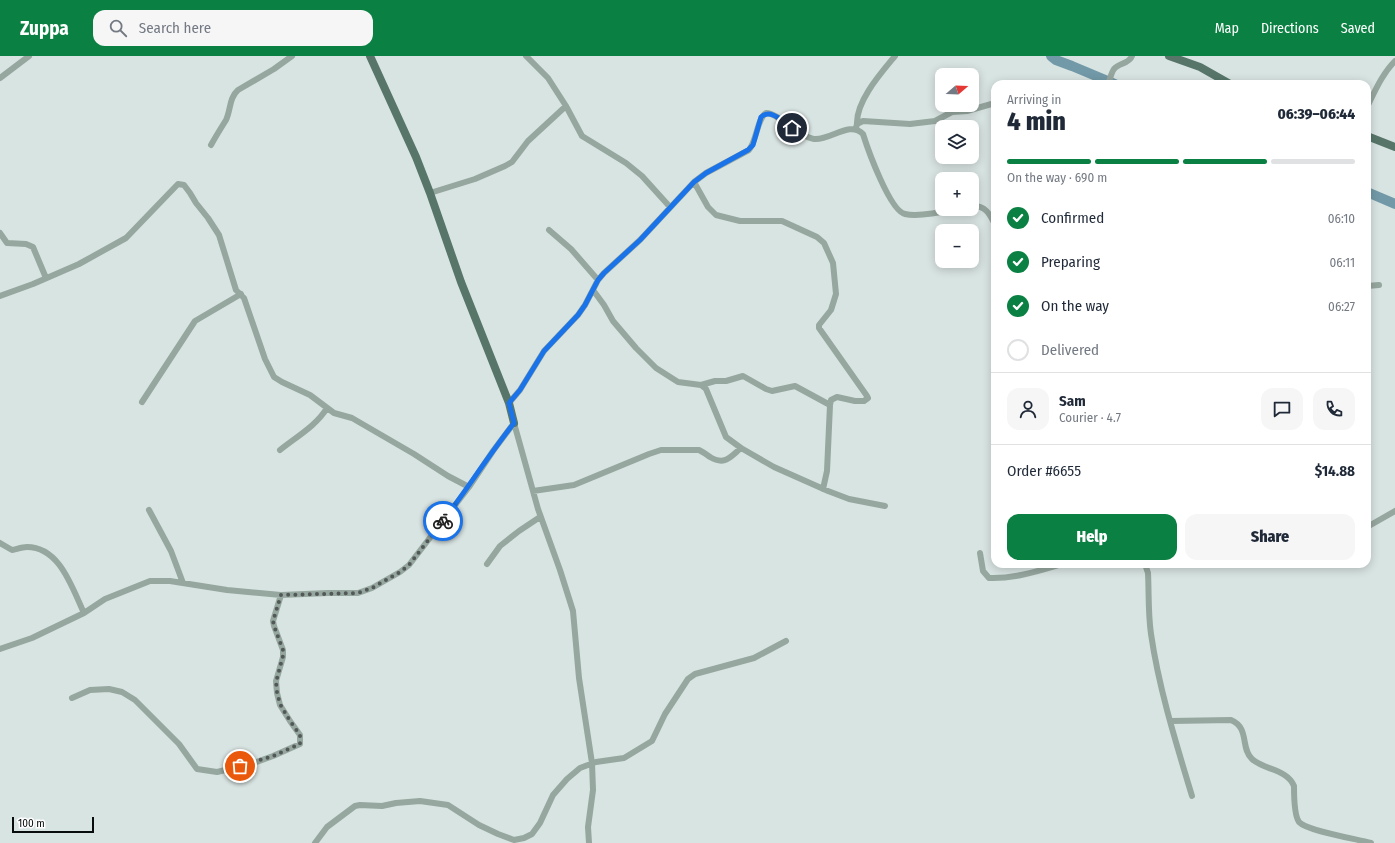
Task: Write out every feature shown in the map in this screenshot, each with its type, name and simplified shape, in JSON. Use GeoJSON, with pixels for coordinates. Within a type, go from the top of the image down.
{"type":"FeatureCollection","features":[{"type":"Feature","properties":{"kind":"main road"},"geometry":{"type":"LineString","coordinates":[[370,56],[405,132],[430,193],[461,282],[509,403],[514,423]]}},
{"type":"Feature","properties":{"kind":"main road"},"geometry":{"type":"LineString","coordinates":[[1169,56],[1200,67],[1223,80]]}},
{"type":"Feature","properties":{"kind":"main road"},"geometry":{"type":"LineString","coordinates":[[1371,138],[1395,147]]}},
{"type":"Feature","properties":{"kind":"street"},"geometry":{"type":"LineString","coordinates":[[0,78],[30,56]]}},
{"type":"Feature","properties":{"kind":"street"},"geometry":{"type":"LineString","coordinates":[[211,146],[226,119],[234,94],[292,56]]}},
{"type":"Feature","properties":{"kind":"street"},"geometry":{"type":"LineString","coordinates":[[526,56],[548,78],[566,106],[582,136],[626,163],[642,176],[670,207]]}},
{"type":"Feature","properties":{"kind":"street"},"geometry":{"type":"LineString","coordinates":[[895,56],[866,95],[858,112],[856,126],[862,134],[877,172],[889,196],[901,213],[914,215],[935,212]]}},
{"type":"Feature","properties":{"kind":"street"},"geometry":{"type":"LineString","coordinates":[[1110,80],[1115,68],[1127,62],[1132,56]]}},
{"type":"Feature","properties":{"kind":"street"},"geometry":{"type":"LineString","coordinates":[[1371,99],[1389,67],[1395,61]]}},
{"type":"Feature","properties":{"kind":"street"},"geometry":{"type":"LineString","coordinates":[[509,403],[520,390],[544,351],[578,315],[598,280],[640,240],[694,182],[706,173],[748,150],[753,145],[761,117],[766,113],[773,114],[803,135],[818,140],[856,126],[863,121],[910,124],[935,121],[952,112],[971,110],[991,104]]}},
{"type":"Feature","properties":{"kind":"street"},"geometry":{"type":"LineString","coordinates":[[430,193],[475,179],[512,162],[528,141],[566,106]]}},
{"type":"Feature","properties":{"kind":"street"},"geometry":{"type":"LineString","coordinates":[[694,182],[708,207],[716,215],[740,221],[782,221],[817,237],[824,243],[833,263],[836,294],[831,310],[819,325],[819,328],[868,398],[864,401],[855,401],[837,397],[833,398],[830,405],[827,471],[823,489]]}},
{"type":"Feature","properties":{"kind":"street"},"geometry":{"type":"LineString","coordinates":[[0,296],[46,278],[94,256],[126,238],[178,184],[184,185],[215,228],[224,249],[236,290],[244,298],[265,359],[274,376],[282,382],[310,395],[334,413],[352,418],[469,487]]}},
{"type":"Feature","properties":{"kind":"street"},"geometry":{"type":"LineString","coordinates":[[979,206],[983,207],[991,218]]}},
{"type":"Feature","properties":{"kind":"street"},"geometry":{"type":"LineString","coordinates":[[549,230],[571,249],[598,280]]}},
{"type":"Feature","properties":{"kind":"street"},"geometry":{"type":"LineString","coordinates":[[0,233],[8,243],[26,244],[33,247],[46,278]]}},
{"type":"Feature","properties":{"kind":"street"},"geometry":{"type":"LineString","coordinates":[[1371,286],[1380,285]]}},
{"type":"Feature","properties":{"kind":"street"},"geometry":{"type":"LineString","coordinates":[[593,290],[613,321],[632,344],[656,368],[678,382],[701,385],[715,381],[726,381],[743,376],[772,391],[795,386],[830,405]]}},
{"type":"Feature","properties":{"kind":"street"},"geometry":{"type":"LineString","coordinates":[[142,402],[195,321],[241,294]]}},
{"type":"Feature","properties":{"kind":"street"},"geometry":{"type":"LineString","coordinates":[[701,385],[706,389],[726,437],[741,448],[774,466],[823,489],[849,499],[885,506]]}},
{"type":"Feature","properties":{"kind":"street"},"geometry":{"type":"LineString","coordinates":[[280,450],[307,430],[322,416],[327,408]]}},
{"type":"Feature","properties":{"kind":"street"},"geometry":{"type":"LineString","coordinates":[[0,649],[32,638],[84,613],[105,599],[144,583],[158,580],[227,590],[281,595],[358,593],[372,588],[409,565],[469,487],[514,423]]}},
{"type":"Feature","properties":{"kind":"street"},"geometry":{"type":"LineString","coordinates":[[514,423],[540,517],[560,570],[573,611],[580,678],[592,763],[593,790],[588,827],[589,843]]}},
{"type":"Feature","properties":{"kind":"street"},"geometry":{"type":"LineString","coordinates":[[533,491],[558,488],[574,484],[661,450],[699,450],[716,460],[723,461],[727,460],[741,448]]}},
{"type":"Feature","properties":{"kind":"street"},"geometry":{"type":"LineString","coordinates":[[149,510],[171,551],[183,583]]}},
{"type":"Feature","properties":{"kind":"street"},"geometry":{"type":"LineString","coordinates":[[1371,525],[1395,511]]}},
{"type":"Feature","properties":{"kind":"street"},"geometry":{"type":"LineString","coordinates":[[487,564],[500,546],[540,517]]}},
{"type":"Feature","properties":{"kind":"street"},"geometry":{"type":"LineString","coordinates":[[0,543],[12,550],[26,547],[35,548],[52,556],[61,566],[84,613]]}},
{"type":"Feature","properties":{"kind":"street"},"geometry":{"type":"LineString","coordinates":[[980,553],[983,571],[989,578],[1002,578],[1026,574],[1048,568]]}},
{"type":"Feature","properties":{"kind":"street"},"geometry":{"type":"LineString","coordinates":[[1146,568],[1151,633],[1159,677],[1192,796]]}},
{"type":"Feature","properties":{"kind":"street"},"geometry":{"type":"LineString","coordinates":[[72,698],[90,690],[109,689],[122,692],[135,700],[179,744],[197,768],[217,772],[251,764],[293,748],[300,744],[300,735],[280,704],[276,682],[283,656],[283,650],[273,621],[281,595]]}},
{"type":"Feature","properties":{"kind":"street"},"geometry":{"type":"LineString","coordinates":[[315,843],[327,828],[355,806],[382,806],[412,801],[448,805],[479,825],[498,834],[514,840],[524,838],[532,834],[540,823],[553,795],[567,779],[580,768],[592,763],[624,758],[652,741],[665,714],[688,679],[695,674],[754,658],[786,641]]}},
{"type":"Feature","properties":{"kind":"street"},"geometry":{"type":"LineString","coordinates":[[1170,721],[1231,720],[1237,723],[1242,730],[1250,757],[1284,775],[1292,782],[1294,786],[1296,816],[1299,822],[1315,830],[1371,843]]}},
{"type":"Feature","properties":{"kind":"waterway"},"geometry":{"type":"LineString","coordinates":[[1051,56],[1056,60],[1105,80]]}},
{"type":"Feature","properties":{"kind":"waterway"},"geometry":{"type":"LineString","coordinates":[[1371,194],[1395,204]]}},
{"type":"Feature","properties":{"kind":"way so far"},"geometry":{"type":"LineString","coordinates":[[240,766],[251,764],[273,756],[300,744],[301,740],[300,735],[280,704],[277,692],[276,682],[283,656],[283,650],[273,621],[281,595],[328,593],[348,594],[364,592],[400,572],[409,565],[443,521]]}},
{"type":"Feature","properties":{"kind":"route"},"geometry":{"type":"LineString","coordinates":[[443,521],[514,423],[509,403],[520,390],[544,351],[558,334],[578,315],[598,280],[604,273],[640,240],[694,182],[706,173],[748,150],[753,145],[761,117],[764,114],[773,114],[792,128]]}}]}
